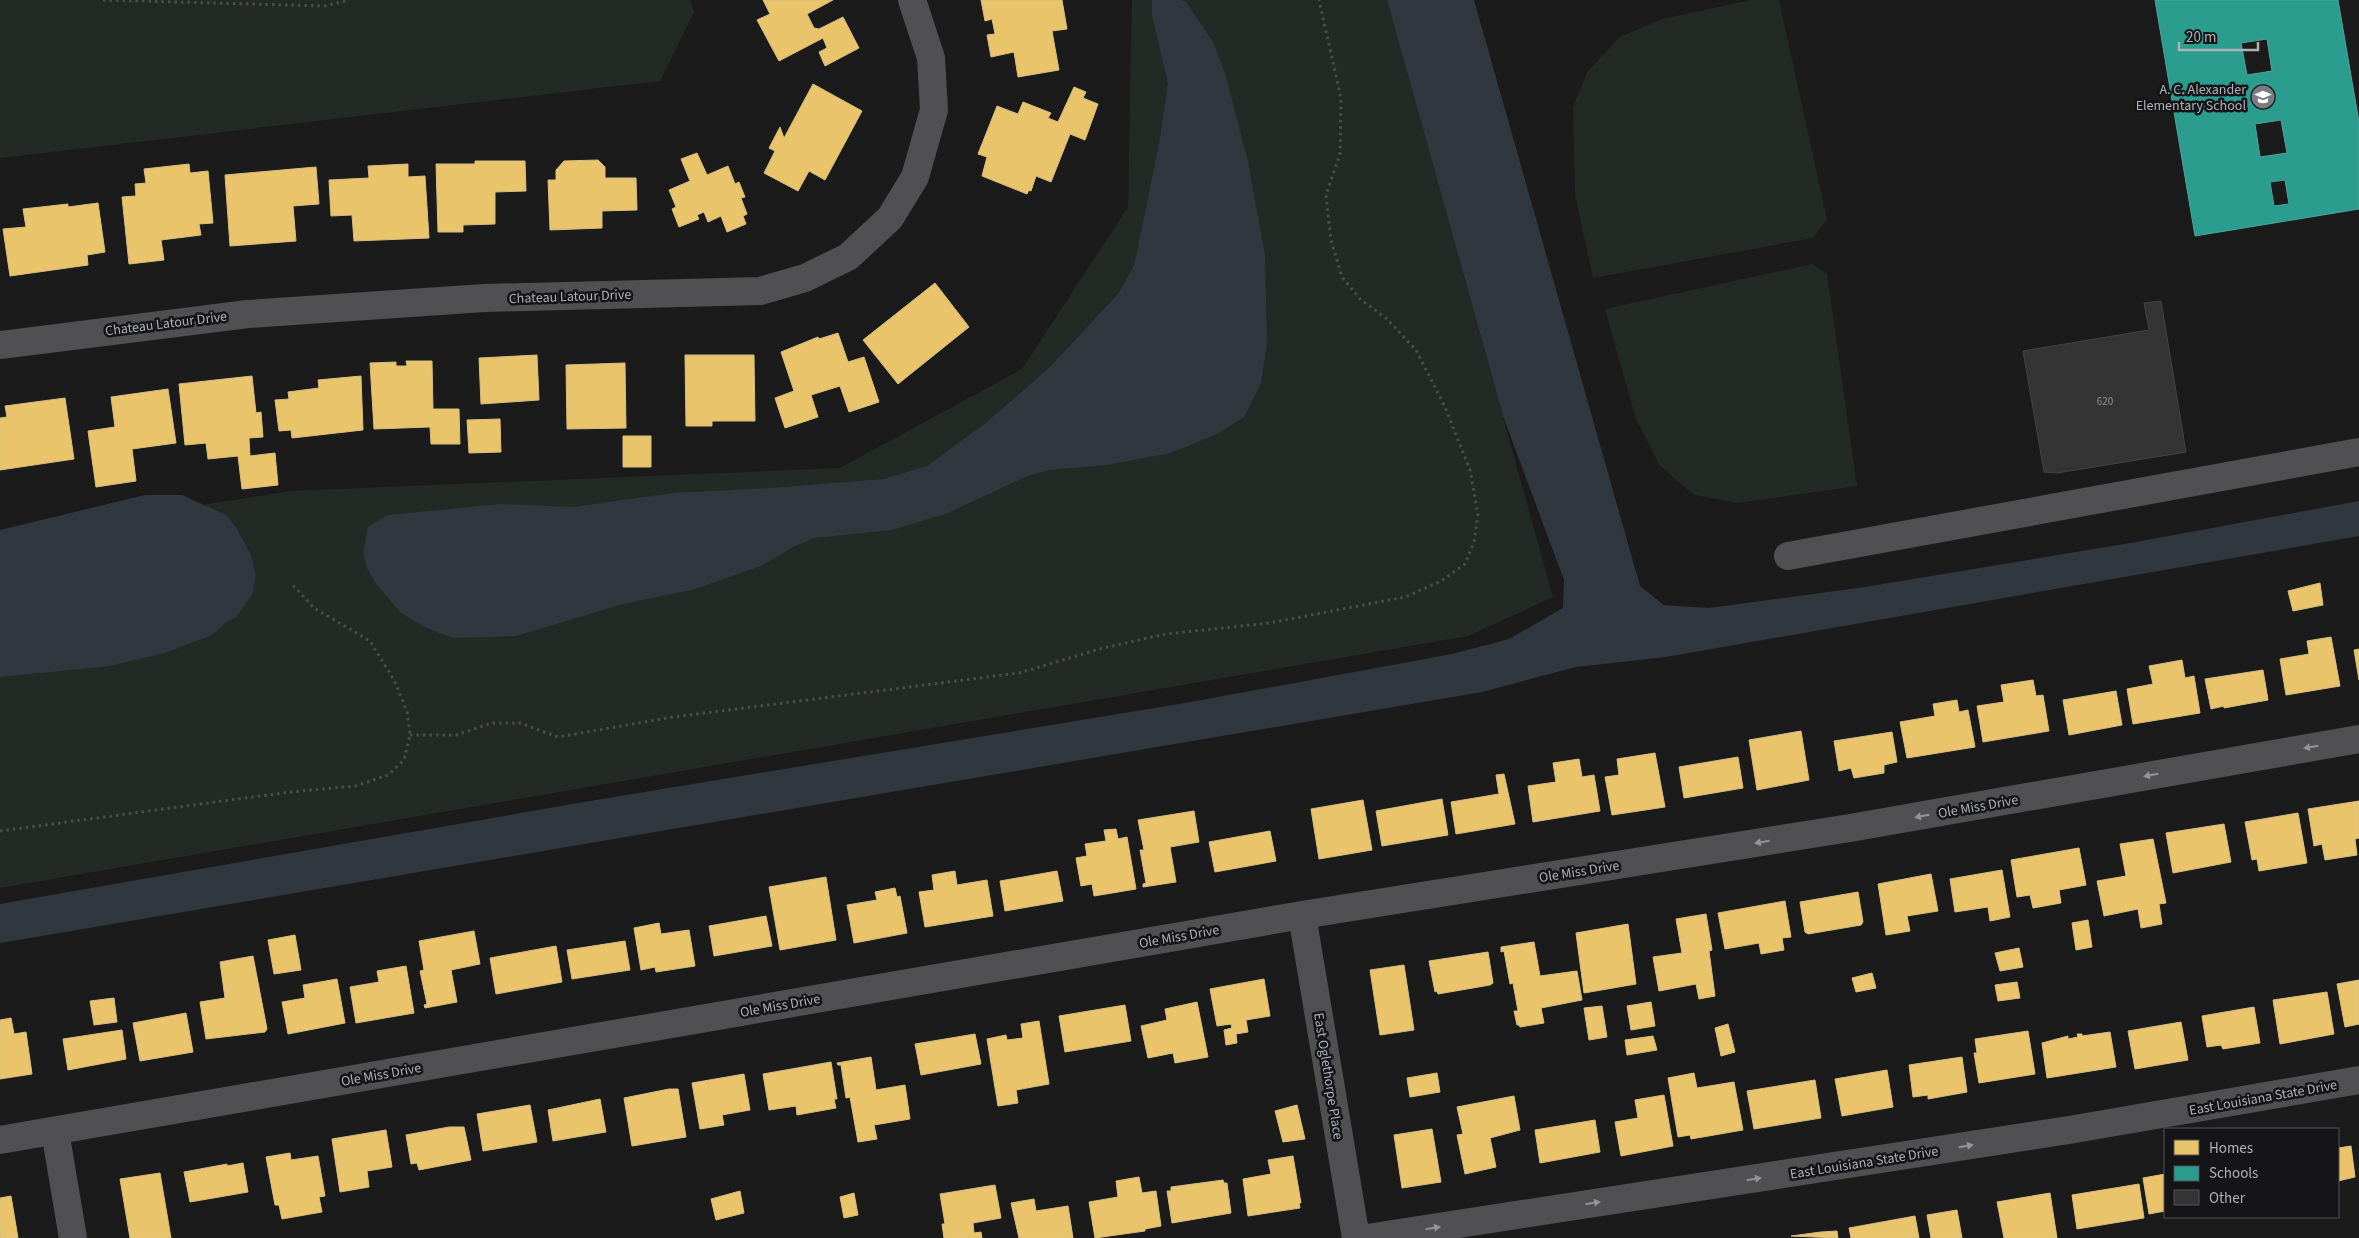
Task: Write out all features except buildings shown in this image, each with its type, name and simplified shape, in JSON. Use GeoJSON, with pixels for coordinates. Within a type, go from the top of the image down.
{"type":"FeatureCollection","features":[{"type":"Feature","properties":{"kind":"street","name":"Chateau Latour Drive"},"geometry":{"type":"LineString","coordinates":[[0,345],[248,314],[484,298],[760,291],[805,278],[848,257],[855,251],[890,218],[915,176],[934,110],[931,58],[912,0]]}},
{"type":"Feature","properties":{"kind":"street"},"geometry":{"type":"LineString","coordinates":[[1788,556],[2359,452]]}},
{"type":"Feature","properties":{"kind":"street","name":"Ole Miss Drive"},"geometry":{"type":"LineString","coordinates":[[0,1140],[1302,914],[1850,828],[2359,738]]}},
{"type":"Feature","properties":{"kind":"street","name":"East Oglethorpe Place"},"geometry":{"type":"LineString","coordinates":[[1302,914],[1356,1238]]}},
{"type":"Feature","properties":{"kind":"street","name":"East Louisiana State Drive"},"geometry":{"type":"LineString","coordinates":[[1367,1238],[2069,1130],[2359,1080]]}},
{"type":"Feature","properties":{"kind":"street"},"geometry":{"type":"LineString","coordinates":[[55,1130],[74,1238]]}},
{"type":"Feature","properties":{"kind":"path"},"geometry":{"type":"LineString","coordinates":[[103,0],[325,6],[349,0]]}},
{"type":"Feature","properties":{"kind":"path"},"geometry":{"type":"LineString","coordinates":[[410,735],[456,735],[492,723],[520,723],[558,737],[672,717],[1020,673],[1103,648],[1166,634],[1269,623],[1405,597],[1441,581],[1464,564],[1474,542],[1478,516],[1470,470],[1445,407],[1416,350],[1386,318],[1360,299],[1342,277],[1331,240],[1326,196],[1340,154],[1341,98],[1319,0]]}},
{"type":"Feature","properties":{"kind":"path"},"geometry":{"type":"LineString","coordinates":[[0,831],[290,792],[355,786],[388,775],[404,760],[410,735],[407,711],[394,680],[370,642],[314,608],[292,584]]}},
{"type":"Feature","properties":{"kind":"shaded area"},"geometry":{"type":"Polygon","coordinates":[[[0,0],[690,0],[694,12],[660,81],[0,158],[0,0]]]}},
{"type":"Feature","properties":{"kind":"shaded area"},"geometry":{"type":"Polygon","coordinates":[[[1132,0],[1387,0],[1553,597],[1468,636],[0,888],[0,537],[290,491],[840,468],[1022,369],[1128,207],[1132,0]]]}},
{"type":"Feature","properties":{"kind":"shaded area"},"geometry":{"type":"Polygon","coordinates":[[[1152,0],[1181,0],[1186,2],[1213,42],[1225,73],[1248,162],[1265,255],[1267,344],[1261,383],[1244,417],[1217,434],[1171,453],[1107,465],[1050,470],[1027,476],[948,513],[892,530],[814,538],[793,547],[761,566],[692,590],[623,604],[516,636],[453,638],[424,627],[400,612],[376,584],[367,568],[363,554],[368,527],[387,515],[501,504],[573,507],[673,493],[884,479],[927,466],[987,422],[1050,367],[1118,294],[1134,266],[1159,144],[1168,83],[1152,16],[1152,0]]]}},
{"type":"Feature","properties":{"kind":"shaded area"},"geometry":{"type":"Polygon","coordinates":[[[1387,0],[1474,0],[1640,586],[1664,605],[1709,608],[1865,587],[2136,542],[2359,501],[2359,536],[1666,657],[1576,667],[1482,692],[0,943],[0,904],[578,803],[1185,703],[1452,654],[1509,639],[1563,608],[1564,580],[1503,416],[1387,0]]]}},
{"type":"Feature","properties":{"kind":"shaded area"},"geometry":{"type":"Polygon","coordinates":[[[1751,0],[1779,0],[1827,219],[1813,238],[1593,278],[1575,195],[1573,107],[1587,72],[1620,37],[1662,19],[1751,0]]]}},
{"type":"Feature","properties":{"kind":"shaded area"},"geometry":{"type":"Polygon","coordinates":[[[1812,264],[1827,274],[1857,486],[1738,503],[1694,495],[1660,466],[1636,419],[1605,309],[1812,264]]]}},
{"type":"Feature","properties":{"kind":"shaded area"},"geometry":{"type":"Polygon","coordinates":[[[145,495],[182,495],[226,515],[236,527],[251,555],[256,575],[252,595],[236,617],[225,623],[212,635],[165,653],[109,666],[0,677],[0,530],[145,495]]]}},
{"type":"Feature","properties":{"kind":"place","name":"A. C. Alexander Elementary School"},"geometry":{"type":"Point","coordinates":[2263,97]}}]}
